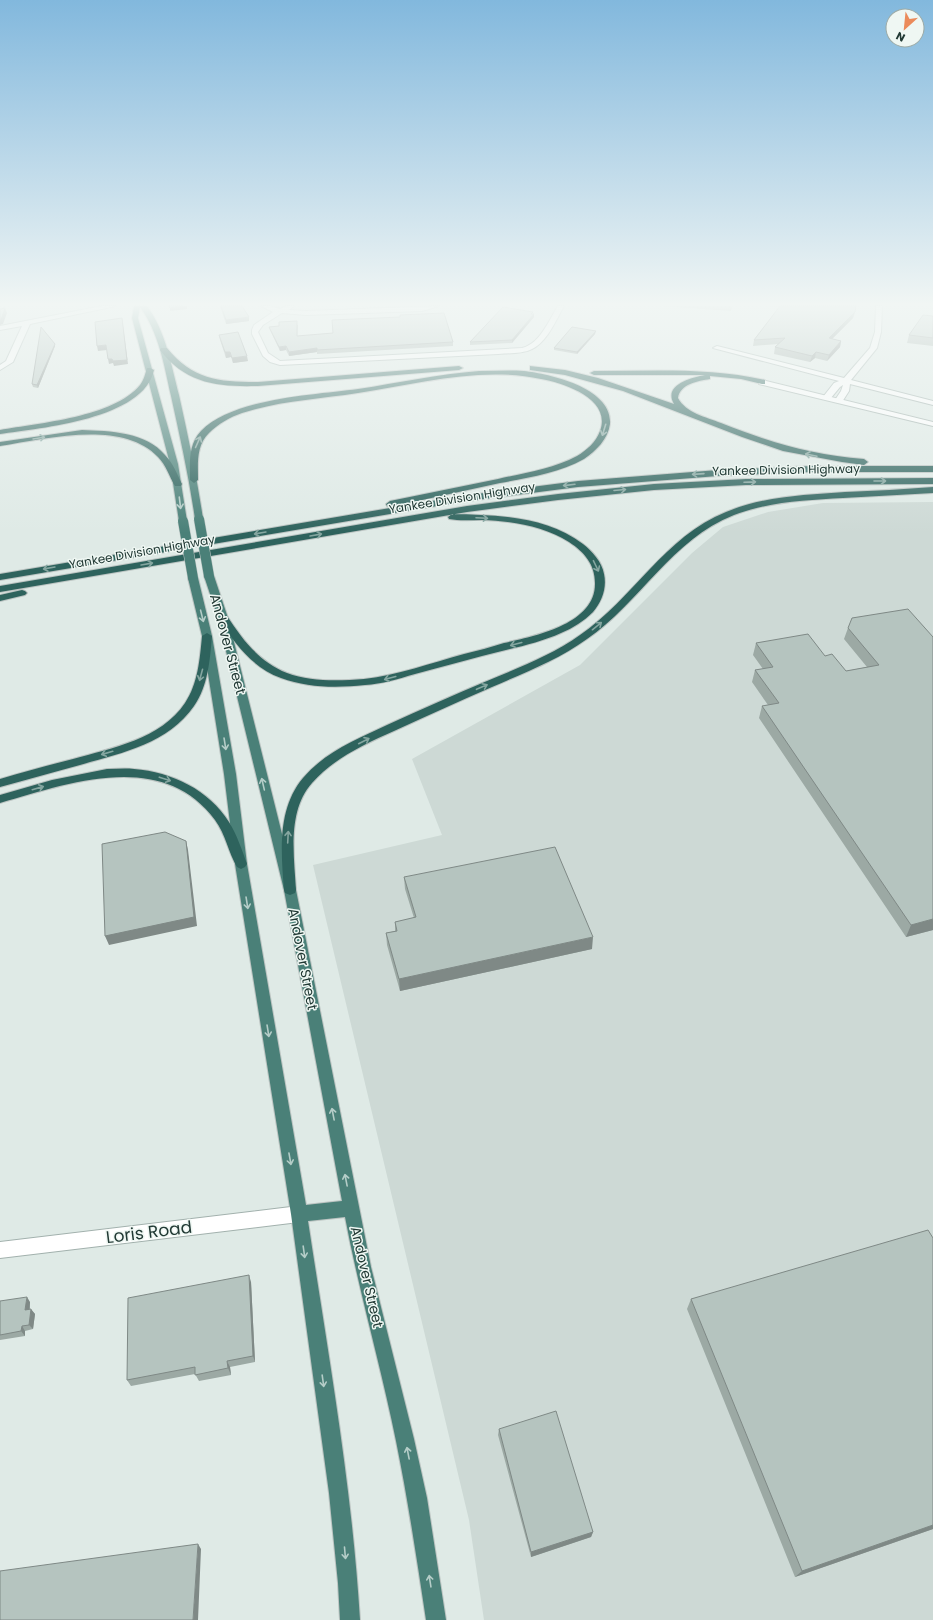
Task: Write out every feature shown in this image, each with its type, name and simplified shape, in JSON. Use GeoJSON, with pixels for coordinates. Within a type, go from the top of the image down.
{"type":"FeatureCollection","features":[{"type":"Feature","properties":{"kind":"highway"},"geometry":{"type":"LineString","coordinates":[[0,432],[80,417],[117,406],[137,394],[146,382]]}},
{"type":"Feature","properties":{"kind":"highway","name":"Andover Street"},"geometry":{"type":"LineString","coordinates":[[153,382],[178,484],[193,578],[207,636],[230,774],[241,864],[299,1214],[339,1493],[348,1583],[350,1620]]}},
{"type":"Feature","properties":{"kind":"highway","name":"Andover Street"},"geometry":{"type":"LineString","coordinates":[[171,382],[194,480],[209,576],[223,618],[290,890],[363,1267],[405,1439],[417,1498],[436,1620]]}},
{"type":"Feature","properties":{"kind":"highway"},"geometry":{"type":"LineString","coordinates":[[216,382],[239,385],[289,382]]}},
{"type":"Feature","properties":{"kind":"highway"},"geometry":{"type":"LineString","coordinates":[[194,480],[194,454],[200,437],[225,418],[238,412],[270,405],[424,382]]}},
{"type":"Feature","properties":{"kind":"highway"},"geometry":{"type":"LineString","coordinates":[[278,530],[549,469],[579,457],[599,441],[604,434],[606,423],[605,413],[600,404],[590,396],[568,384],[560,382]]}},
{"type":"Feature","properties":{"kind":"highway"},"geometry":{"type":"LineString","coordinates":[[606,382],[769,444],[814,455],[858,462],[933,465]]}},
{"type":"Feature","properties":{"kind":"highway"},"geometry":{"type":"LineString","coordinates":[[691,382],[680,386],[675,391],[673,396],[675,402],[697,416]]}},
{"type":"Feature","properties":{"kind":"highway"},"geometry":{"type":"LineString","coordinates":[[0,444],[97,433],[130,438],[146,444],[160,454],[168,464],[178,484]]}},
{"type":"Feature","properties":{"kind":"highway","name":"Yankee Division Highway"},"geometry":{"type":"LineString","coordinates":[[0,576],[461,499],[625,480],[773,471],[933,468]]}},
{"type":"Feature","properties":{"kind":"highway","name":"Yankee Division Highway"},"geometry":{"type":"LineString","coordinates":[[0,589],[510,503],[654,487],[774,482],[933,481]]}},
{"type":"Feature","properties":{"kind":"highway"},"geometry":{"type":"LineString","coordinates":[[290,890],[287,847],[288,824],[294,804],[305,783],[320,768],[341,752],[456,698],[526,668],[586,635],[614,612],[683,542],[704,526],[736,511],[778,501],[815,497],[933,490]]}},
{"type":"Feature","properties":{"kind":"highway"},"geometry":{"type":"LineString","coordinates":[[223,618],[242,645],[255,659],[269,668],[287,676],[308,682],[356,684],[381,680],[546,636],[562,629],[581,617],[595,603],[599,594],[600,574],[596,564],[589,555],[579,545],[566,537],[535,525],[499,519],[462,517],[420,520],[360,528]]}},
{"type":"Feature","properties":{"kind":"highway"},"geometry":{"type":"LineString","coordinates":[[0,598],[108,571]]}},
{"type":"Feature","properties":{"kind":"highway"},"geometry":{"type":"LineString","coordinates":[[0,783],[132,746],[153,736],[171,724],[185,712],[193,698],[205,659],[207,636]]}},
{"type":"Feature","properties":{"kind":"highway"},"geometry":{"type":"LineString","coordinates":[[0,799],[85,776],[136,773],[161,778],[182,785],[199,796],[215,812],[229,833],[241,864]]}},
{"type":"Feature","properties":{"kind":"highway"},"geometry":{"type":"LineString","coordinates":[[299,1214],[352,1208]]}},
{"type":"Feature","properties":{"kind":"street"},"geometry":{"type":"LineString","coordinates":[[762,382],[933,424]]}},
{"type":"Feature","properties":{"kind":"street"},"geometry":{"type":"LineString","coordinates":[[827,397],[838,385],[845,382]]}},
{"type":"Feature","properties":{"kind":"street"},"geometry":{"type":"LineString","coordinates":[[839,400],[847,389],[848,386],[846,382]]}},
{"type":"Feature","properties":{"kind":"street"},"geometry":{"type":"LineString","coordinates":[[848,382],[933,402]]}},
{"type":"Feature","properties":{"kind":"street","name":"Loris Road"},"geometry":{"type":"LineString","coordinates":[[0,1250],[299,1214]]}},
{"type":"Feature","properties":{"kind":"shaded area"},"geometry":{"type":"Polygon","coordinates":[[[933,502],[933,1620],[484,1620],[469,1520],[313,865],[442,835],[412,759],[580,665],[692,553],[723,527],[768,512],[823,503],[933,502]]]}},
{"type":"Feature","properties":{"kind":"building"},"geometry":{"type":"Polygon","coordinates":[[[32,382],[38,382],[37,385],[32,384],[32,382]]]}},
{"type":"Feature","properties":{"kind":"building"},"geometry":{"type":"Polygon","coordinates":[[[908,609],[933,637],[933,919],[911,925],[762,706],[779,703],[755,670],[773,667],[756,643],[808,634],[825,656],[832,654],[846,671],[879,665],[848,628],[852,618],[908,609]]]}},
{"type":"Feature","properties":{"kind":"building"},"geometry":{"type":"Polygon","coordinates":[[[165,832],[186,841],[194,917],[105,936],[102,844],[165,832]]]}},
{"type":"Feature","properties":{"kind":"building"},"geometry":{"type":"Polygon","coordinates":[[[555,847],[593,937],[399,979],[386,933],[397,931],[395,922],[416,917],[404,877],[555,847]]]}},
{"type":"Feature","properties":{"kind":"building"},"geometry":{"type":"Polygon","coordinates":[[[928,1230],[933,1238],[933,1525],[802,1571],[691,1299],[928,1230]]]}},
{"type":"Feature","properties":{"kind":"building"},"geometry":{"type":"Polygon","coordinates":[[[249,1275],[253,1356],[227,1361],[228,1368],[195,1375],[195,1367],[127,1380],[128,1298],[249,1275]]]}},
{"type":"Feature","properties":{"kind":"building"},"geometry":{"type":"Polygon","coordinates":[[[27,1297],[25,1310],[31,1309],[29,1325],[22,1326],[21,1331],[0,1335],[0,1301],[27,1297]]]}},
{"type":"Feature","properties":{"kind":"building"},"geometry":{"type":"Polygon","coordinates":[[[556,1411],[593,1532],[531,1552],[499,1429],[556,1411]]]}},
{"type":"Feature","properties":{"kind":"building"},"geometry":{"type":"Polygon","coordinates":[[[198,1544],[193,1620],[0,1620],[0,1571],[198,1544]]]}}]}
